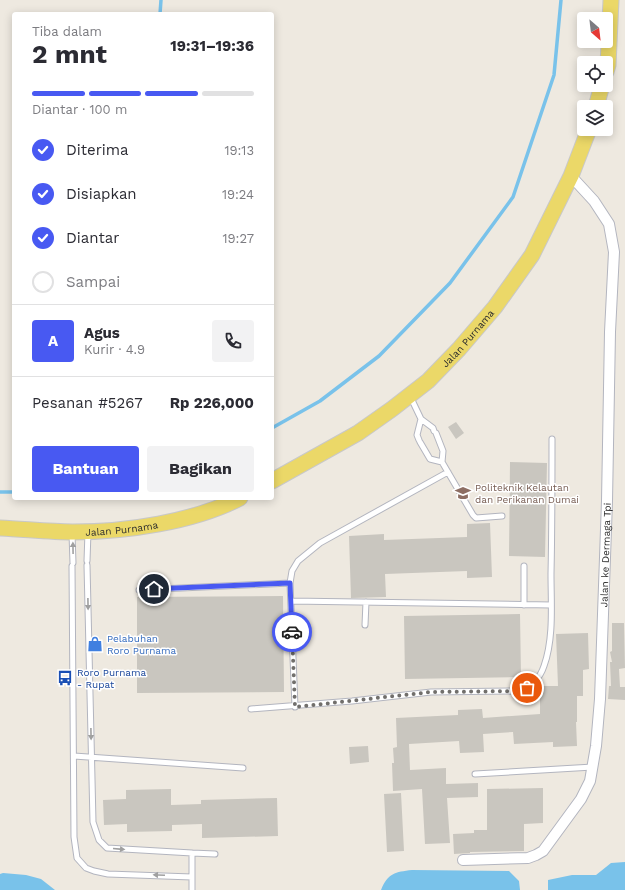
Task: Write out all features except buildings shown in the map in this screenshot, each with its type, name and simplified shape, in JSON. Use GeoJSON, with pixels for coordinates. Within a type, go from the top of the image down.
{"type":"FeatureCollection","features":[{"type":"Feature","properties":{"kind":"main road"},"geometry":{"type":"LineString","coordinates":[[609,56],[612,0]]}},
{"type":"Feature","properties":{"kind":"main road","name":"Jalan Purnama"},"geometry":{"type":"LineString","coordinates":[[274,480],[358,433],[428,381],[459,349],[495,307],[532,255],[571,176],[586,136]]}},
{"type":"Feature","properties":{"kind":"main road","name":"Jalan Purnama"},"geometry":{"type":"LineString","coordinates":[[0,528],[72,532],[108,531],[176,521],[229,504],[236,500]]}},
{"type":"Feature","properties":{"kind":"street","name":"Jalan ke Dermaga Tpi"},"geometry":{"type":"LineString","coordinates":[[463,860],[528,858],[543,851],[581,799],[590,781],[593,767],[599,721],[600,699],[607,493],[610,332],[614,252],[608,224],[594,201],[571,176]]}},
{"type":"Feature","properties":{"kind":"lane"},"geometry":{"type":"LineString","coordinates":[[410,395],[421,420],[433,428],[443,452],[442,462],[473,515],[476,518],[502,516]]}},
{"type":"Feature","properties":{"kind":"lane"},"geometry":{"type":"LineString","coordinates":[[421,420],[418,435],[419,441],[430,459],[442,462]]}},
{"type":"Feature","properties":{"kind":"lane"},"geometry":{"type":"LineString","coordinates":[[251,709],[295,707],[431,692],[519,691],[527,688],[538,677],[544,667],[548,654],[550,636],[552,439]]}},
{"type":"Feature","properties":{"kind":"lane"},"geometry":{"type":"LineString","coordinates":[[295,707],[290,583],[292,571],[298,562],[320,543],[448,472]]}},
{"type":"Feature","properties":{"kind":"lane"},"geometry":{"type":"LineString","coordinates":[[88,531],[87,563],[93,822],[100,840],[107,848],[215,854]]}},
{"type":"Feature","properties":{"kind":"lane"},"geometry":{"type":"LineString","coordinates":[[72,532],[74,837],[77,858],[86,868],[108,874],[192,877]]}},
{"type":"Feature","properties":{"kind":"lane"},"geometry":{"type":"LineString","coordinates":[[524,566],[524,605]]}},
{"type":"Feature","properties":{"kind":"lane"},"geometry":{"type":"LineString","coordinates":[[139,590],[290,583]]}},
{"type":"Feature","properties":{"kind":"lane"},"geometry":{"type":"LineString","coordinates":[[291,600],[551,605]]}},
{"type":"Feature","properties":{"kind":"lane"},"geometry":{"type":"LineString","coordinates":[[365,625],[366,602]]}},
{"type":"Feature","properties":{"kind":"lane"},"geometry":{"type":"LineString","coordinates":[[74,756],[243,768]]}},
{"type":"Feature","properties":{"kind":"lane"},"geometry":{"type":"LineString","coordinates":[[475,774],[593,767]]}},
{"type":"Feature","properties":{"kind":"lane"},"geometry":{"type":"LineString","coordinates":[[192,853],[192,890]]}},
{"type":"Feature","properties":{"kind":"water"},"geometry":{"type":"Polygon","coordinates":[[[625,862],[625,890],[548,890],[548,880],[572,875],[596,875],[611,863],[625,862]]]}},
{"type":"Feature","properties":{"kind":"water"},"geometry":{"type":"Polygon","coordinates":[[[412,870],[509,871],[519,881],[520,890],[381,890],[386,880],[393,874],[412,870]]]}},
{"type":"Feature","properties":{"kind":"water"},"geometry":{"type":"Polygon","coordinates":[[[0,874],[26,875],[41,879],[55,890],[0,890],[0,874]]]}},
{"type":"Feature","properties":{"kind":"waterway"},"geometry":{"type":"LineString","coordinates":[[160,12],[161,0]]}},
{"type":"Feature","properties":{"kind":"waterway"},"geometry":{"type":"LineString","coordinates":[[274,427],[320,401],[379,356],[450,283],[513,197],[554,75],[561,0]]}},
{"type":"Feature","properties":{"kind":"waterway"},"geometry":{"type":"LineString","coordinates":[[0,492],[12,492]]}},
{"type":"Feature","properties":{"kind":"way so far"},"geometry":{"type":"LineString","coordinates":[[292,632],[295,707],[431,692],[519,691],[527,688]]}},
{"type":"Feature","properties":{"kind":"place","name":"Politeknik Kelautan dan Perikanan Dumai"},"geometry":{"type":"Point","coordinates":[463,493]}},
{"type":"Feature","properties":{"kind":"place","name":"Pelabuhan Roro Purnama"},"geometry":{"type":"Point","coordinates":[95,644]}},
{"type":"Feature","properties":{"kind":"place","name":"Roro Purnama - Rupat"},"geometry":{"type":"Point","coordinates":[65,678]}},
{"type":"Feature","properties":{"kind":"route"},"geometry":{"type":"LineString","coordinates":[[154,589],[290,583],[292,632]]}}]}
